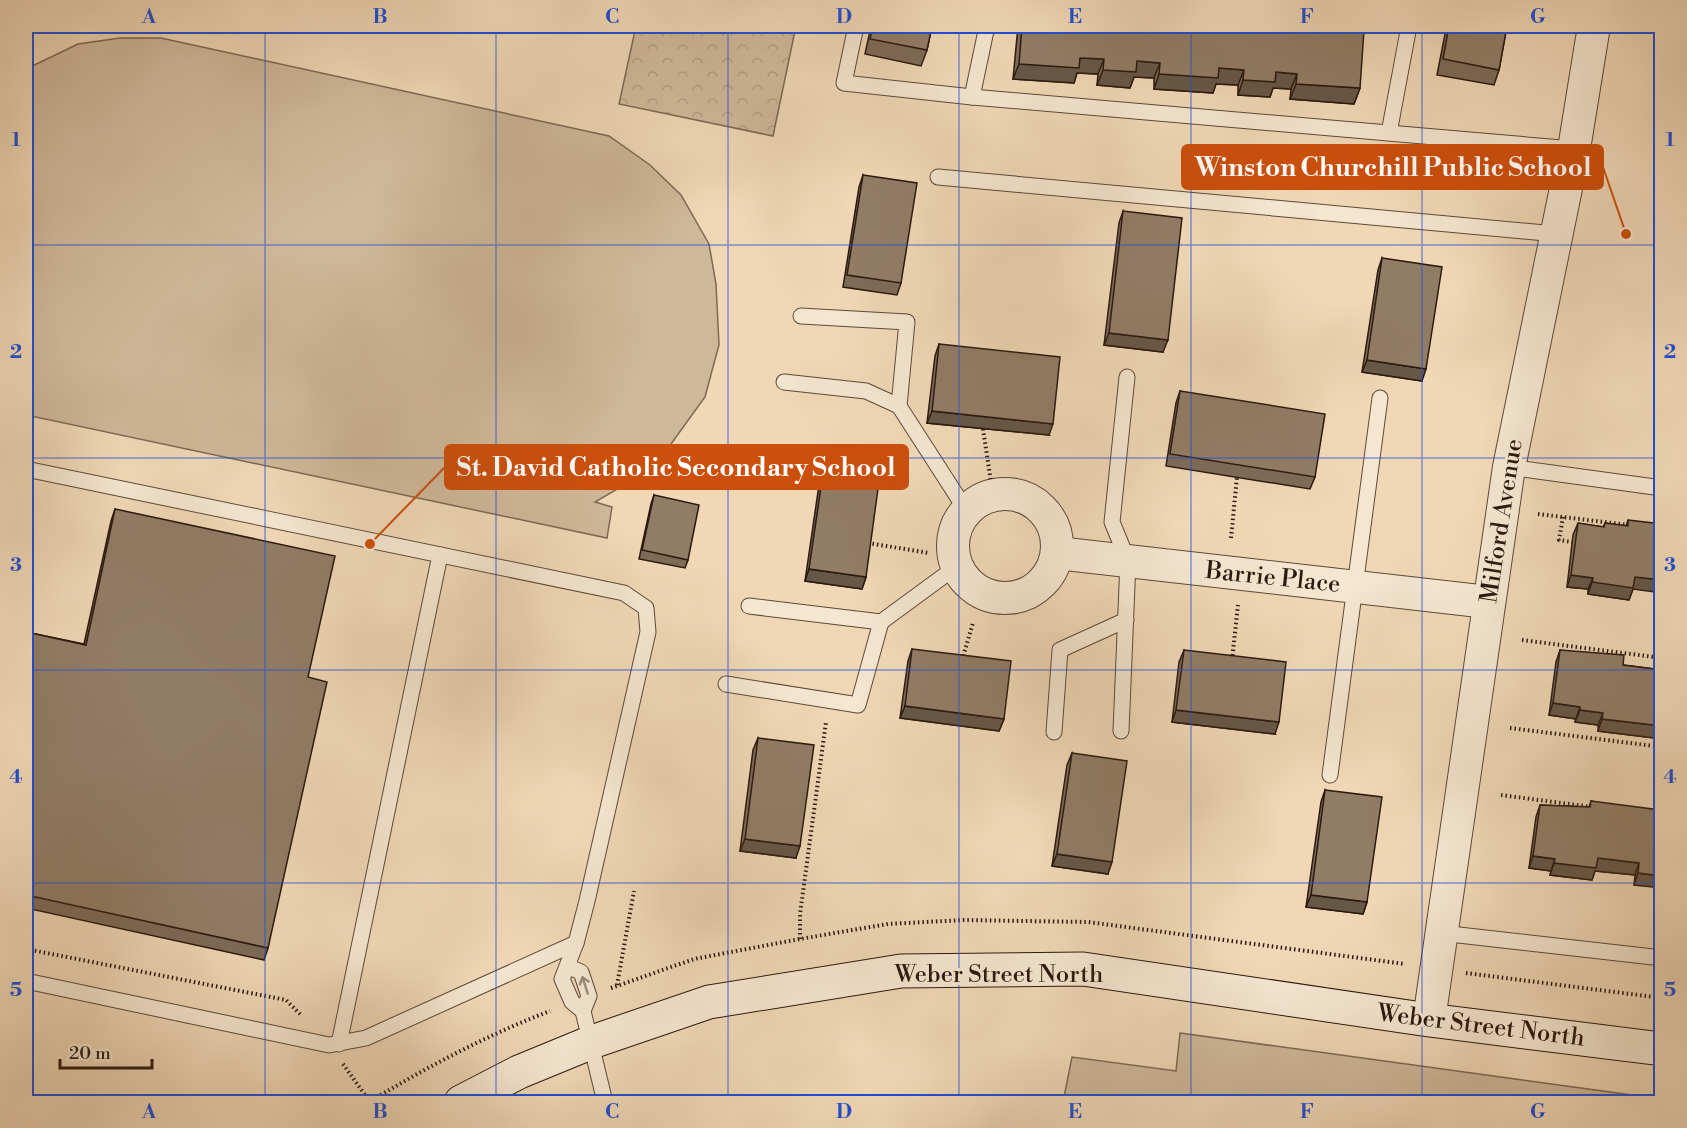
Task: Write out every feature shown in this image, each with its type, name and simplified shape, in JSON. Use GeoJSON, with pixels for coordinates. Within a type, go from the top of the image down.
{"type":"FeatureCollection","features":[{"type":"Feature","properties":{"kind":"main road","name":"Weber Street North"},"geometry":{"type":"LineString","coordinates":[[461,1102],[519,1072],[592,1042],[709,1002],[901,971],[1083,969],[1429,1020],[1662,1049]]}},
{"type":"Feature","properties":{"kind":"street","name":"Milford Avenue"},"geometry":{"type":"LineString","coordinates":[[1429,1020],[1509,467],[1574,149],[1594,26]]}},
{"type":"Feature","properties":{"kind":"street"},"geometry":{"type":"LineString","coordinates":[[1008,494],[1025,497],[1041,507],[1049,518],[1056,535],[1057,553],[1054,566],[1044,582],[1030,593],[1002,599],[984,595],[966,583],[942,560],[952,544],[956,526],[966,510],[985,497],[1008,494]]}},
{"type":"Feature","properties":{"kind":"street","name":"Barrie Place"},"geometry":{"type":"LineString","coordinates":[[1057,553],[1488,602]]}},
{"type":"Feature","properties":{"kind":"lane"},"geometry":{"type":"LineString","coordinates":[[856,26],[844,83],[972,97],[1574,149]]}},
{"type":"Feature","properties":{"kind":"lane"},"geometry":{"type":"LineString","coordinates":[[972,97],[987,26]]}},
{"type":"Feature","properties":{"kind":"lane"},"geometry":{"type":"LineString","coordinates":[[1389,133],[1409,26]]}},
{"type":"Feature","properties":{"kind":"lane"},"geometry":{"type":"LineString","coordinates":[[938,177],[1556,234]]}},
{"type":"Feature","properties":{"kind":"lane"},"geometry":{"type":"LineString","coordinates":[[801,316],[907,322],[899,406]]}},
{"type":"Feature","properties":{"kind":"lane"},"geometry":{"type":"LineString","coordinates":[[1121,731],[1128,561],[1112,522],[1127,377]]}},
{"type":"Feature","properties":{"kind":"lane"},"geometry":{"type":"LineString","coordinates":[[784,382],[866,392],[899,406],[966,510]]}},
{"type":"Feature","properties":{"kind":"lane"},"geometry":{"type":"LineString","coordinates":[[1330,775],[1352,620],[1353,586],[1380,398]]}},
{"type":"Feature","properties":{"kind":"lane"},"geometry":{"type":"LineString","coordinates":[[1509,467],[1662,488]]}},
{"type":"Feature","properties":{"kind":"lane"},"geometry":{"type":"LineString","coordinates":[[26,469],[624,592],[646,608],[648,632],[576,943],[562,979],[572,1002],[583,1011],[605,1102]]}},
{"type":"Feature","properties":{"kind":"lane"},"geometry":{"type":"LineString","coordinates":[[334,1045],[440,555]]}},
{"type":"Feature","properties":{"kind":"lane"},"geometry":{"type":"LineString","coordinates":[[726,684],[858,705],[881,622],[942,560]]}},
{"type":"Feature","properties":{"kind":"lane"},"geometry":{"type":"LineString","coordinates":[[749,606],[881,622]]}},
{"type":"Feature","properties":{"kind":"lane"},"geometry":{"type":"LineString","coordinates":[[1054,732],[1060,651],[1126,620]]}},
{"type":"Feature","properties":{"kind":"lane"},"geometry":{"type":"LineString","coordinates":[[1441,933],[1662,958]]}},
{"type":"Feature","properties":{"kind":"lane"},"geometry":{"type":"LineString","coordinates":[[26,981],[334,1045],[366,1038],[576,943]]}},
{"type":"Feature","properties":{"kind":"path"},"geometry":{"type":"LineString","coordinates":[[983,429],[991,482]]}},
{"type":"Feature","properties":{"kind":"path"},"geometry":{"type":"LineString","coordinates":[[1231,538],[1237,477]]}},
{"type":"Feature","properties":{"kind":"path"},"geometry":{"type":"LineString","coordinates":[[1538,514],[1640,526]]}},
{"type":"Feature","properties":{"kind":"path"},"geometry":{"type":"LineString","coordinates":[[1563,517],[1560,540],[1572,542]]}},
{"type":"Feature","properties":{"kind":"path"},"geometry":{"type":"LineString","coordinates":[[868,543],[942,560]]}},
{"type":"Feature","properties":{"kind":"path"},"geometry":{"type":"LineString","coordinates":[[1231,668],[1239,604]]}},
{"type":"Feature","properties":{"kind":"path"},"geometry":{"type":"LineString","coordinates":[[959,667],[973,623]]}},
{"type":"Feature","properties":{"kind":"path"},"geometry":{"type":"LineString","coordinates":[[1522,640],[1662,658]]}},
{"type":"Feature","properties":{"kind":"path"},"geometry":{"type":"LineString","coordinates":[[1510,728],[1662,747]]}},
{"type":"Feature","properties":{"kind":"path"},"geometry":{"type":"LineString","coordinates":[[800,939],[800,914],[824,734]]}},
{"type":"Feature","properties":{"kind":"path"},"geometry":{"type":"LineString","coordinates":[[1501,795],[1604,808]]}},
{"type":"Feature","properties":{"kind":"path"},"geometry":{"type":"LineString","coordinates":[[617,985],[634,891]]}},
{"type":"Feature","properties":{"kind":"path"},"geometry":{"type":"LineString","coordinates":[[26,949],[286,1000],[334,1045],[370,1102]]}},
{"type":"Feature","properties":{"kind":"path"},"geometry":{"type":"LineString","coordinates":[[1462,973],[1662,998]]}},
{"type":"Feature","properties":{"kind":"green space"},"geometry":{"type":"Polygon","coordinates":[[[636,26],[796,26],[773,136],[619,104],[636,26]]]}},
{"type":"Feature","properties":{"kind":"green space"},"geometry":{"type":"Polygon","coordinates":[[[120,38],[161,38],[609,136],[650,165],[681,195],[709,244],[716,284],[719,345],[705,397],[671,444],[643,474],[595,502],[612,507],[607,538],[26,415],[26,69],[78,44],[120,38]]]}},
{"type":"Feature","properties":{"kind":"green space"},"geometry":{"type":"Polygon","coordinates":[[[1180,1033],[1661,1099],[1661,1102],[1063,1102],[1072,1057],[1176,1071],[1180,1033]]]}},
{"type":"Feature","properties":{"kind":"building"},"geometry":{"type":"Polygon","coordinates":[[[873,26],[932,26],[927,50],[870,39],[873,26]]]}},
{"type":"Feature","properties":{"kind":"building"},"geometry":{"type":"Polygon","coordinates":[[[1022,26],[1306,26],[1364,30],[1360,88],[1296,84],[1297,74],[1276,72],[1275,82],[1243,80],[1244,70],[1219,68],[1218,78],[1159,74],[1160,63],[1137,61],[1136,72],[1103,70],[1104,59],[1080,58],[1079,68],[1019,64],[1022,26]]]}},
{"type":"Feature","properties":{"kind":"building"},"geometry":{"type":"Polygon","coordinates":[[[1449,26],[1507,26],[1499,70],[1443,59],[1449,26]]]}},
{"type":"Feature","properties":{"kind":"building"},"geometry":{"type":"Polygon","coordinates":[[[863,175],[917,183],[901,283],[847,275],[863,175]]]}},
{"type":"Feature","properties":{"kind":"building"},"geometry":{"type":"Polygon","coordinates":[[[1123,211],[1182,218],[1168,340],[1109,333],[1123,211]]]}},
{"type":"Feature","properties":{"kind":"building"},"geometry":{"type":"Polygon","coordinates":[[[1382,258],[1442,267],[1426,369],[1367,360],[1382,258]]]}},
{"type":"Feature","properties":{"kind":"building"},"geometry":{"type":"Polygon","coordinates":[[[939,344],[1060,357],[1053,424],[932,411],[939,344]]]}},
{"type":"Feature","properties":{"kind":"building"},"geometry":{"type":"Polygon","coordinates":[[[1180,391],[1325,414],[1315,477],[1170,454],[1180,391]]]}},
{"type":"Feature","properties":{"kind":"building"},"geometry":{"type":"Polygon","coordinates":[[[824,466],[880,474],[866,577],[809,569],[824,466]]]}},
{"type":"Feature","properties":{"kind":"building"},"geometry":{"type":"Polygon","coordinates":[[[654,495],[699,505],[688,560],[642,550],[654,495]]]}},
{"type":"Feature","properties":{"kind":"building"},"geometry":{"type":"Polygon","coordinates":[[[115,509],[335,556],[308,677],[327,682],[268,948],[26,895],[26,632],[86,645],[115,509]]]}},
{"type":"Feature","properties":{"kind":"building"},"geometry":{"type":"Polygon","coordinates":[[[1628,520],[1662,524],[1662,580],[1635,577],[1633,588],[1592,582],[1593,578],[1571,575],[1578,523],[1604,527],[1605,523],[1628,526],[1628,520]]]}},
{"type":"Feature","properties":{"kind":"building"},"geometry":{"type":"Polygon","coordinates":[[[912,649],[1011,661],[1004,719],[905,706],[912,649]]]}},
{"type":"Feature","properties":{"kind":"building"},"geometry":{"type":"Polygon","coordinates":[[[1184,650],[1286,662],[1279,722],[1176,710],[1184,650]]]}},
{"type":"Feature","properties":{"kind":"building"},"geometry":{"type":"Polygon","coordinates":[[[1560,650],[1624,655],[1623,665],[1662,670],[1662,726],[1602,719],[1603,713],[1553,703],[1560,650]]]}},
{"type":"Feature","properties":{"kind":"building"},"geometry":{"type":"Polygon","coordinates":[[[758,738],[814,745],[800,846],[745,839],[758,738]]]}},
{"type":"Feature","properties":{"kind":"building"},"geometry":{"type":"Polygon","coordinates":[[[1072,753],[1127,761],[1112,862],[1057,854],[1072,753]]]}},
{"type":"Feature","properties":{"kind":"building"},"geometry":{"type":"Polygon","coordinates":[[[1325,790],[1382,797],[1367,902],[1311,895],[1325,790]]]}},
{"type":"Feature","properties":{"kind":"building"},"geometry":{"type":"Polygon","coordinates":[[[1591,801],[1660,810],[1659,816],[1662,816],[1662,876],[1638,873],[1639,863],[1598,858],[1596,868],[1554,863],[1555,859],[1533,856],[1540,805],[1590,807],[1591,801]]]}},
{"type":"Feature","properties":{"kind":"place","name":"Winston Churchill Public School"},"geometry":{"type":"Point","coordinates":[1626,234]}},
{"type":"Feature","properties":{"kind":"place","name":"St. David Catholic Secondary School"},"geometry":{"type":"Point","coordinates":[370,544]}}]}
